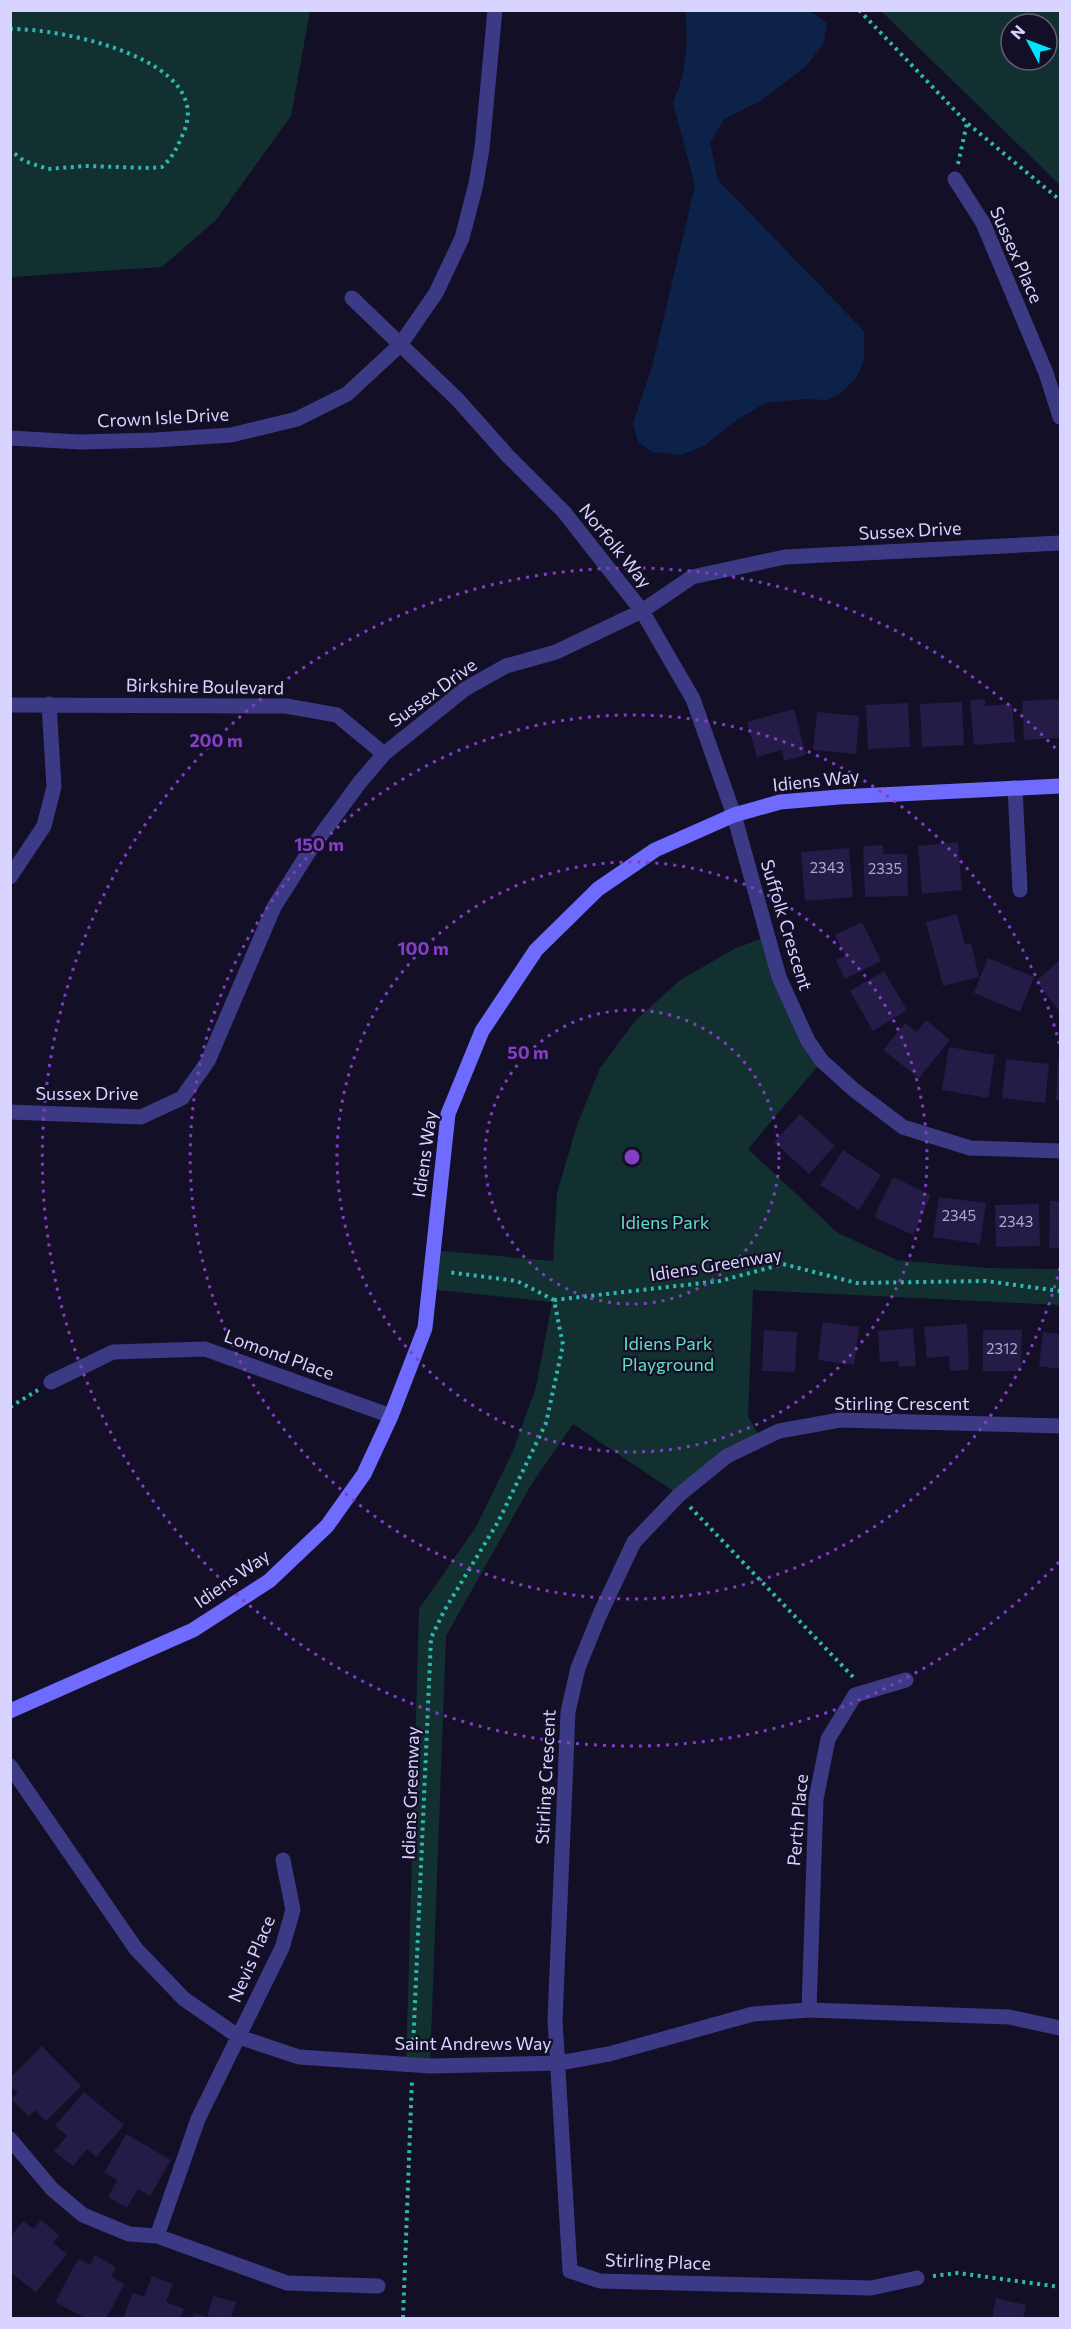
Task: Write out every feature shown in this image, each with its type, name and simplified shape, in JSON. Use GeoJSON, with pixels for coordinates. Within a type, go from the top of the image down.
{"type":"FeatureCollection","features":[{"type":"Feature","properties":{"kind":"street","name":"Crown Isle Drive"},"geometry":{"type":"LineString","coordinates":[[10,438],[112,441],[231,435],[297,419],[346,394],[400,345],[436,294],[462,238],[476,184],[482,148],[495,10]]}},
{"type":"Feature","properties":{"kind":"street","name":"Sussex Place"},"geometry":{"type":"LineString","coordinates":[[955,179],[983,223],[1046,374],[1060,417]]}},
{"type":"Feature","properties":{"kind":"street"},"geometry":{"type":"LineString","coordinates":[[352,298],[400,345]]}},
{"type":"Feature","properties":{"kind":"street","name":"Norfolk Way"},"geometry":{"type":"LineString","coordinates":[[400,345],[458,400],[507,455],[564,512],[642,611],[693,699],[734,816]]}},
{"type":"Feature","properties":{"kind":"street","name":"Sussex Drive"},"geometry":{"type":"LineString","coordinates":[[10,1112],[141,1117],[182,1098],[208,1061],[274,907],[310,850],[384,754],[465,689],[506,666],[556,652],[642,611],[692,577],[785,557],[1060,543]]}},
{"type":"Feature","properties":{"kind":"street"},"geometry":{"type":"LineString","coordinates":[[10,877],[44,826],[54,787],[49,704]]}},
{"type":"Feature","properties":{"kind":"street","name":"Birkshire Boulevard"},"geometry":{"type":"LineString","coordinates":[[10,705],[286,706],[337,715],[384,754]]}},
{"type":"Feature","properties":{"kind":"street","name":"Idiens Way"},"geometry":{"type":"LineString","coordinates":[[10,1711],[193,1630],[269,1581],[333,1517],[364,1474],[391,1416],[425,1328],[448,1114],[482,1031],[536,950],[598,889],[655,850],[734,816],[780,802],[839,796],[1060,786]]}},
{"type":"Feature","properties":{"kind":"street"},"geometry":{"type":"LineString","coordinates":[[1015,788],[1020,890]]}},
{"type":"Feature","properties":{"kind":"street","name":"Suffolk Crescent"},"geometry":{"type":"LineString","coordinates":[[734,816],[779,977],[808,1041],[822,1061],[854,1090],[903,1127],[970,1148],[1060,1151]]}},
{"type":"Feature","properties":{"kind":"street","name":"Lomond Place"},"geometry":{"type":"LineString","coordinates":[[51,1382],[113,1352],[205,1349],[391,1416]]}},
{"type":"Feature","properties":{"kind":"street","name":"Stirling Crescent"},"geometry":{"type":"LineString","coordinates":[[559,2063],[555,2020],[568,1712],[578,1668],[600,1614],[634,1542],[679,1495],[727,1456],[779,1431],[840,1420],[1060,1426]]}},
{"type":"Feature","properties":{"kind":"street","name":"Perth Place"},"geometry":{"type":"LineString","coordinates":[[809,2010],[818,1789],[828,1739],[855,1695],[906,1680]]}},
{"type":"Feature","properties":{"kind":"street","name":"Saint Andrews Way"},"geometry":{"type":"LineString","coordinates":[[10,1766],[136,1950],[184,1999],[239,2037],[299,2057],[412,2065],[559,2063],[609,2054],[753,2014],[809,2010],[1009,2017],[1060,2028]]}},
{"type":"Feature","properties":{"kind":"street","name":"Nevis Place"},"geometry":{"type":"LineString","coordinates":[[157,2236],[198,2119],[282,1948],[293,1910],[283,1860]]}},
{"type":"Feature","properties":{"kind":"street","name":"Stirling Place"},"geometry":{"type":"LineString","coordinates":[[559,2063],[570,2271],[600,2281],[871,2288],[918,2278]]}},
{"type":"Feature","properties":{"kind":"street"},"geometry":{"type":"LineString","coordinates":[[10,2139],[52,2190],[82,2215],[129,2234],[157,2236],[287,2283],[378,2286]]}},
{"type":"Feature","properties":{"kind":"path"},"geometry":{"type":"LineString","coordinates":[[859,10],[967,123],[1060,200]]}},
{"type":"Feature","properties":{"kind":"path"},"geometry":{"type":"LineString","coordinates":[[10,29],[64,35],[121,51],[158,67],[180,90],[189,107],[189,123],[174,153],[162,167],[85,166],[48,169],[24,161],[10,150]]}},
{"type":"Feature","properties":{"kind":"path"},"geometry":{"type":"LineString","coordinates":[[955,179],[967,123]]}},
{"type":"Feature","properties":{"kind":"path","name":"Idiens Greenway"},"geometry":{"type":"LineString","coordinates":[[404,2319],[412,2065],[431,1638],[444,1611],[498,1522],[546,1423],[564,1345],[554,1300],[720,1281],[783,1264],[857,1283],[986,1281],[1060,1291]]}},
{"type":"Feature","properties":{"kind":"path"},"geometry":{"type":"LineString","coordinates":[[430,1269],[517,1281],[554,1300]]}},
{"type":"Feature","properties":{"kind":"path"},"geometry":{"type":"LineString","coordinates":[[10,1407],[51,1382]]}},
{"type":"Feature","properties":{"kind":"path"},"geometry":{"type":"LineString","coordinates":[[679,1495],[867,1692]]}},
{"type":"Feature","properties":{"kind":"path"},"geometry":{"type":"LineString","coordinates":[[918,2278],[958,2273],[1060,2287]]}},
{"type":"Feature","properties":{"kind":"green space"},"geometry":{"type":"Polygon","coordinates":[[[11,10],[310,11],[291,116],[216,220],[162,267],[11,277],[11,10]]]}},
{"type":"Feature","properties":{"kind":"green space"},"geometry":{"type":"Polygon","coordinates":[[[881,11],[1060,11],[1060,185],[881,11]]]}},
{"type":"Feature","properties":{"kind":"green space","name":"Idiens Park"},"geometry":{"type":"Polygon","coordinates":[[[766,937],[822,1061],[748,1149],[838,1233],[897,1260],[987,1268],[1060,1269],[1060,1305],[753,1290],[748,1416],[761,1440],[679,1495],[573,1424],[531,1485],[446,1636],[430,2066],[406,2065],[419,1609],[476,1527],[513,1451],[536,1387],[552,1302],[429,1289],[432,1250],[553,1261],[557,1193],[577,1125],[600,1068],[635,1021],[680,980],[736,948],[766,937]]]}},
{"type":"Feature","properties":{"kind":"water"},"geometry":{"type":"Polygon","coordinates":[[[685,11],[810,11],[827,23],[824,43],[806,66],[762,100],[724,119],[710,143],[718,180],[864,331],[864,360],[857,377],[841,393],[827,400],[803,399],[765,403],[735,421],[704,446],[681,455],[652,452],[638,442],[633,424],[652,367],[695,186],[673,102],[681,81],[685,57],[687,33],[685,11]]]}},
{"type":"Feature","properties":{"kind":"building"},"geometry":{"type":"Polygon","coordinates":[[[985,699],[985,706],[1012,704],[1015,742],[974,745],[970,700],[985,699]]]}},
{"type":"Feature","properties":{"kind":"building"},"geometry":{"type":"Polygon","coordinates":[[[1060,699],[1060,738],[1024,740],[1022,701],[1060,699]]]}},
{"type":"Feature","properties":{"kind":"building"},"geometry":{"type":"Polygon","coordinates":[[[962,702],[964,745],[922,747],[920,704],[962,702]]]}},
{"type":"Feature","properties":{"kind":"building"},"geometry":{"type":"Polygon","coordinates":[[[908,703],[910,747],[868,749],[866,705],[908,703]]]}},
{"type":"Feature","properties":{"kind":"building"},"geometry":{"type":"Polygon","coordinates":[[[794,709],[806,755],[784,761],[782,750],[757,757],[747,722],[794,709]]]}},
{"type":"Feature","properties":{"kind":"building"},"geometry":{"type":"Polygon","coordinates":[[[817,712],[859,716],[856,754],[813,750],[817,712]]]}},
{"type":"Feature","properties":{"kind":"building"},"geometry":{"type":"Polygon","coordinates":[[[958,842],[962,890],[922,894],[918,846],[958,842]]]}},
{"type":"Feature","properties":{"kind":"building"},"geometry":{"type":"Polygon","coordinates":[[[883,845],[883,854],[907,854],[908,896],[865,897],[863,846],[883,845]]]}},
{"type":"Feature","properties":{"kind":"building"},"geometry":{"type":"Polygon","coordinates":[[[849,848],[853,897],[805,901],[801,852],[849,848]]]}},
{"type":"Feature","properties":{"kind":"building"},"geometry":{"type":"Polygon","coordinates":[[[957,914],[965,945],[971,943],[979,977],[943,986],[926,922],[957,914]]]}},
{"type":"Feature","properties":{"kind":"building"},"geometry":{"type":"Polygon","coordinates":[[[862,922],[881,961],[845,979],[836,960],[845,955],[835,935],[862,922]]]}},
{"type":"Feature","properties":{"kind":"building"},"geometry":{"type":"Polygon","coordinates":[[[988,958],[1034,977],[1020,1012],[974,993],[988,958]]]}},
{"type":"Feature","properties":{"kind":"building"},"geometry":{"type":"Polygon","coordinates":[[[1060,960],[1060,1012],[1036,981],[1060,960]]]}},
{"type":"Feature","properties":{"kind":"building"},"geometry":{"type":"Polygon","coordinates":[[[884,971],[907,1010],[873,1031],[850,991],[884,971]]]}},
{"type":"Feature","properties":{"kind":"building"},"geometry":{"type":"Polygon","coordinates":[[[926,1020],[950,1040],[919,1078],[883,1050],[905,1023],[917,1032],[926,1020]]]}},
{"type":"Feature","properties":{"kind":"building"},"geometry":{"type":"Polygon","coordinates":[[[949,1047],[995,1055],[988,1098],[942,1090],[949,1047]]]}},
{"type":"Feature","properties":{"kind":"building"},"geometry":{"type":"Polygon","coordinates":[[[1006,1059],[1049,1064],[1045,1103],[1002,1098],[1006,1059]]]}},
{"type":"Feature","properties":{"kind":"building"},"geometry":{"type":"Polygon","coordinates":[[[1058,1059],[1060,1059],[1060,1100],[1056,1100],[1058,1059]]]}},
{"type":"Feature","properties":{"kind":"building"},"geometry":{"type":"Polygon","coordinates":[[[800,1114],[835,1146],[809,1174],[774,1142],[800,1114]]]}},
{"type":"Feature","properties":{"kind":"building"},"geometry":{"type":"Polygon","coordinates":[[[843,1150],[881,1175],[859,1210],[820,1185],[843,1150]]]}},
{"type":"Feature","properties":{"kind":"building"},"geometry":{"type":"Polygon","coordinates":[[[893,1177],[931,1195],[913,1235],[874,1217],[893,1177]]]}},
{"type":"Feature","properties":{"kind":"building"},"geometry":{"type":"Polygon","coordinates":[[[939,1197],[986,1203],[980,1244],[933,1237],[939,1197]]]}},
{"type":"Feature","properties":{"kind":"building"},"geometry":{"type":"Polygon","coordinates":[[[1050,1201],[1060,1201],[1060,1248],[1049,1248],[1050,1201]]]}},
{"type":"Feature","properties":{"kind":"building"},"geometry":{"type":"Polygon","coordinates":[[[1039,1204],[1040,1246],[996,1247],[995,1205],[1039,1204]]]}},
{"type":"Feature","properties":{"kind":"building"},"geometry":{"type":"Polygon","coordinates":[[[823,1322],[859,1327],[854,1365],[818,1360],[823,1322]]]}},
{"type":"Feature","properties":{"kind":"building"},"geometry":{"type":"Polygon","coordinates":[[[967,1324],[969,1370],[950,1371],[949,1356],[927,1358],[924,1327],[967,1324]]]}},
{"type":"Feature","properties":{"kind":"building"},"geometry":{"type":"Polygon","coordinates":[[[913,1328],[916,1366],[899,1367],[898,1361],[880,1362],[878,1331],[913,1328]]]}},
{"type":"Feature","properties":{"kind":"building"},"geometry":{"type":"Polygon","coordinates":[[[764,1330],[797,1332],[795,1372],[762,1371],[764,1330]]]}},
{"type":"Feature","properties":{"kind":"building"},"geometry":{"type":"Polygon","coordinates":[[[983,1330],[1022,1330],[1021,1371],[983,1371],[983,1330]]]}},
{"type":"Feature","properties":{"kind":"building"},"geometry":{"type":"Polygon","coordinates":[[[1043,1332],[1060,1334],[1060,1369],[1039,1366],[1043,1332]]]}},
{"type":"Feature","properties":{"kind":"building"},"geometry":{"type":"Polygon","coordinates":[[[42,2046],[81,2086],[46,2121],[35,2110],[29,2117],[11,2099],[18,2093],[10,2085],[10,2078],[42,2046]]]}},
{"type":"Feature","properties":{"kind":"building"},"geometry":{"type":"Polygon","coordinates":[[[84,2092],[124,2125],[96,2157],[87,2149],[73,2166],[54,2151],[67,2136],[55,2126],[84,2092]]]}},
{"type":"Feature","properties":{"kind":"building"},"geometry":{"type":"Polygon","coordinates":[[[126,2134],[171,2160],[150,2196],[138,2189],[127,2208],[108,2197],[117,2180],[104,2173],[126,2134]]]}},
{"type":"Feature","properties":{"kind":"building"},"geometry":{"type":"Polygon","coordinates":[[[41,2220],[59,2235],[53,2243],[67,2254],[36,2292],[10,2272],[10,2237],[23,2221],[34,2229],[41,2220]]]}},
{"type":"Feature","properties":{"kind":"building"},"geometry":{"type":"Polygon","coordinates":[[[95,2255],[116,2267],[111,2277],[125,2284],[106,2318],[85,2318],[55,2302],[78,2259],[90,2265],[95,2255]]]}},
{"type":"Feature","properties":{"kind":"building"},"geometry":{"type":"Polygon","coordinates":[[[152,2276],[173,2284],[166,2302],[184,2309],[180,2318],[123,2318],[133,2293],[144,2297],[152,2276]]]}},
{"type":"Feature","properties":{"kind":"building"},"geometry":{"type":"Polygon","coordinates":[[[213,2296],[236,2302],[231,2318],[192,2318],[194,2313],[207,2317],[213,2296]]]}},
{"type":"Feature","properties":{"kind":"building"},"geometry":{"type":"Polygon","coordinates":[[[996,2298],[1026,2305],[1023,2318],[992,2318],[996,2298]]]}},
{"type":"Feature","properties":{"kind":"park label","name":"Idiens Park Playground"},"geometry":{"type":"Point","coordinates":[668,1354]}}]}
